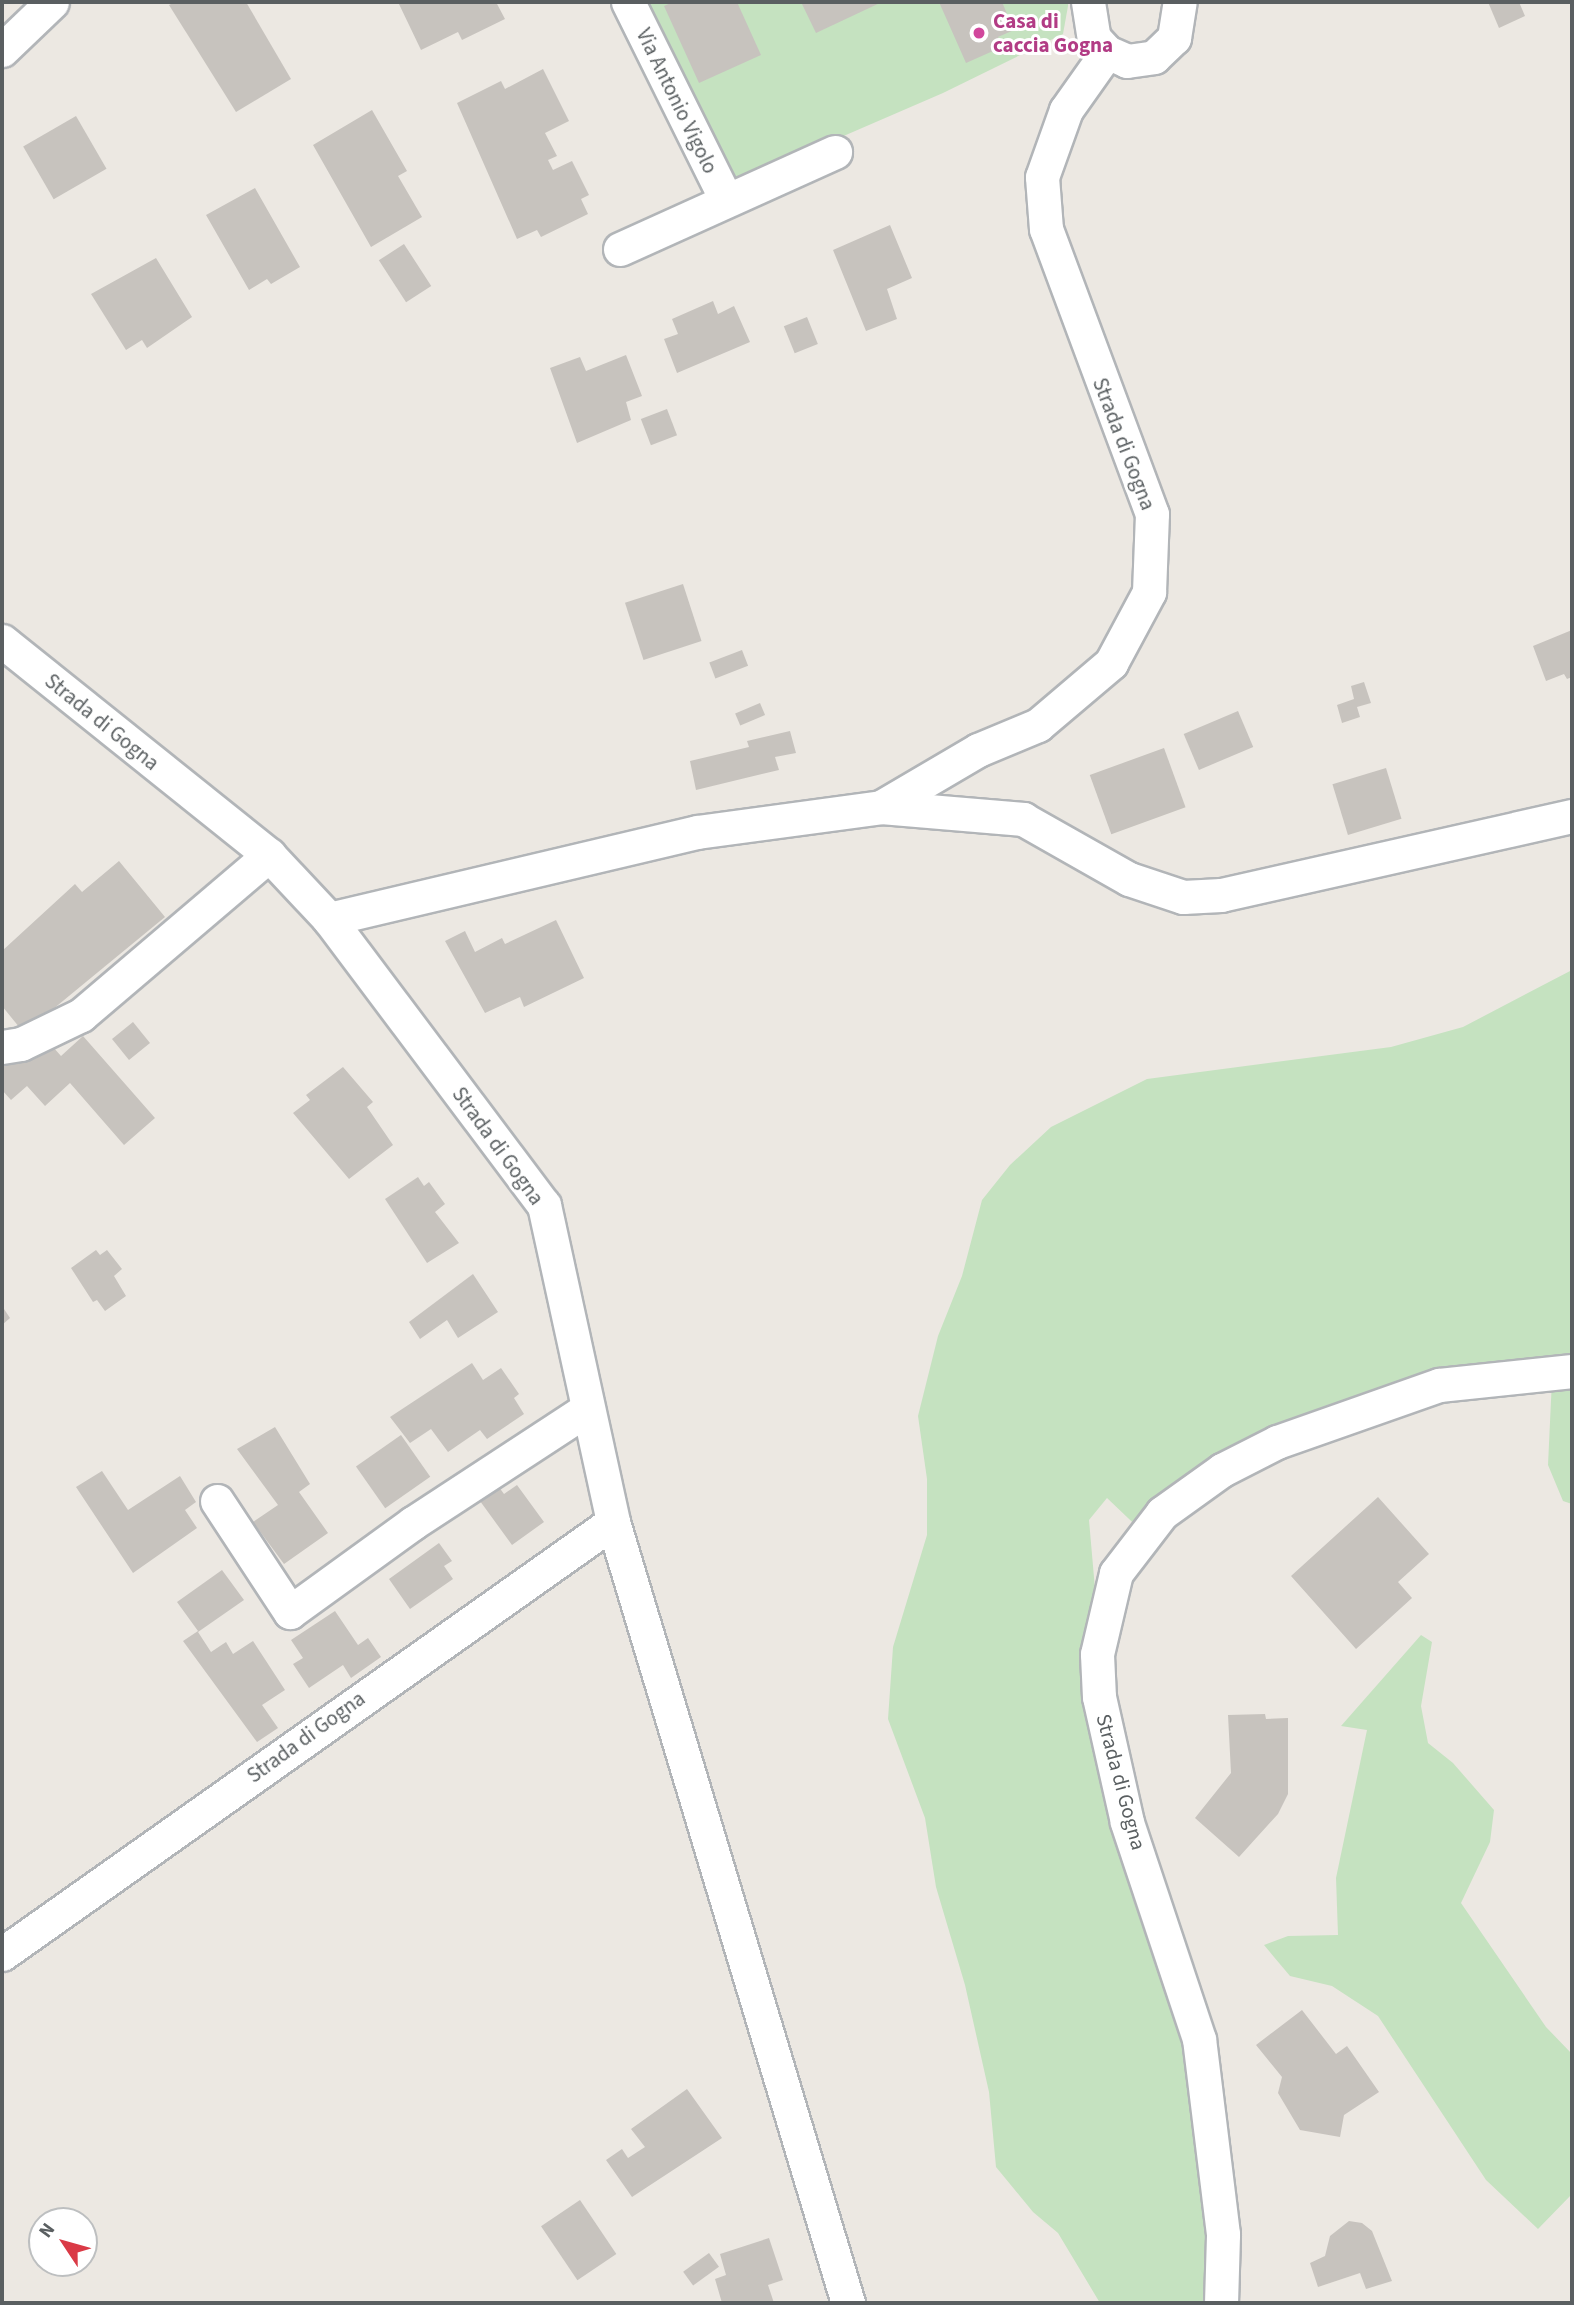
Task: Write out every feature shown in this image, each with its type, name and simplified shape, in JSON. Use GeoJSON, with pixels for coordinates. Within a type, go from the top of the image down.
{"type":"FeatureCollection","features":[{"type":"Feature","properties":{"kind":"street"},"geometry":{"type":"LineString","coordinates":[[2,50],[52,2]]}},
{"type":"Feature","properties":{"kind":"street","name":"Via Antonio Vigolo"},"geometry":{"type":"LineString","coordinates":[[628,2],[726,200]]}},
{"type":"Feature","properties":{"kind":"street"},"geometry":{"type":"LineString","coordinates":[[1088,2],[1094,37],[1107,52],[1128,61],[1154,57],[1174,38],[1180,2]]}},
{"type":"Feature","properties":{"kind":"street","name":"Strada di Gogna"},"geometry":{"type":"LineString","coordinates":[[881,807],[978,750],[1038,725],[1111,663],[1149,592],[1152,514],[1046,229],[1042,177],[1066,110],[1107,52]]}},
{"type":"Feature","properties":{"kind":"street","name":"Via Antonio Vigolo"},"geometry":{"type":"LineString","coordinates":[[620,249],[835,152]]}},
{"type":"Feature","properties":{"kind":"street","name":"Strada di Gogna"},"geometry":{"type":"LineString","coordinates":[[2,641],[269,855],[329,919],[544,1205],[613,1522],[848,2303]]}},
{"type":"Feature","properties":{"kind":"street","name":"Strada di Gogna"},"geometry":{"type":"LineString","coordinates":[[329,919],[698,832],[881,807],[1023,819],[1129,879],[1183,897],[1221,895],[1572,816]]}},
{"type":"Feature","properties":{"kind":"street"},"geometry":{"type":"LineString","coordinates":[[2,1047],[21,1044],[81,1015],[269,855]]}},
{"type":"Feature","properties":{"kind":"street","name":"Strada di Gogna"},"geometry":{"type":"LineString","coordinates":[[1221,2303],[1223,2234],[1199,2039],[1127,1822],[1099,1697],[1097,1654],[1116,1573],[1162,1513],[1222,1470],[1277,1442],[1439,1385],[1572,1371]]}},
{"type":"Feature","properties":{"kind":"street"},"geometry":{"type":"LineString","coordinates":[[218,1501],[290,1612],[413,1523],[587,1409]]}},
{"type":"Feature","properties":{"kind":"street","name":"Strada di Gogna"},"geometry":{"type":"LineString","coordinates":[[2,1954],[613,1522]]}},
{"type":"Feature","properties":{"kind":"street","name":"Strada di Gogna"},"geometry":{"type":"LineString","coordinates":[[1199,2039],[1211,2041],[1224,2075]]}},
{"type":"Feature","properties":{"kind":"green space"},"geometry":{"type":"Polygon","coordinates":[[[636,2],[1068,2],[1068,6],[1063,34],[943,93],[721,189],[636,2]]]}},
{"type":"Feature","properties":{"kind":"green space"},"geometry":{"type":"Polygon","coordinates":[[[1572,970],[1572,1504],[1563,1501],[1548,1465],[1552,1379],[1274,1434],[1149,1538],[1107,1498],[1089,1520],[1100,1646],[1200,2065],[1211,2303],[1100,2303],[1058,2233],[1033,2212],[996,2167],[989,2092],[965,1985],[936,1887],[925,1818],[888,1719],[893,1647],[927,1535],[927,1479],[918,1416],[938,1336],[962,1276],[982,1200],[1010,1165],[1051,1127],[1147,1079],[1391,1047],[1463,1027],[1572,970]]]}},
{"type":"Feature","properties":{"kind":"green space"},"geometry":{"type":"Polygon","coordinates":[[[1421,1635],[1432,1642],[1421,1706],[1428,1743],[1453,1763],[1494,1810],[1490,1842],[1461,1903],[1546,2027],[1572,2054],[1572,2194],[1538,2229],[1486,2180],[1378,2016],[1332,1986],[1290,1976],[1264,1945],[1288,1936],[1338,1935],[1336,1878],[1367,1730],[1341,1726],[1421,1635]]]}},
{"type":"Feature","properties":{"kind":"building"},"geometry":{"type":"Polygon","coordinates":[[[175,2],[246,2],[291,79],[236,112],[169,5],[175,2]]]}},
{"type":"Feature","properties":{"kind":"building"},"geometry":{"type":"Polygon","coordinates":[[[398,2],[496,2],[505,19],[462,40],[458,32],[421,50],[398,2]]]}},
{"type":"Feature","properties":{"kind":"building"},"geometry":{"type":"Polygon","coordinates":[[[673,2],[737,2],[761,55],[699,83],[664,6],[673,2]]]}},
{"type":"Feature","properties":{"kind":"building"},"geometry":{"type":"Polygon","coordinates":[[[801,2],[882,2],[816,33],[801,2]]]}},
{"type":"Feature","properties":{"kind":"building","name":"Casa di caccia Gogna"},"geometry":{"type":"Polygon","coordinates":[[[939,2],[1002,2],[1014,30],[998,37],[1002,47],[966,63],[939,2]]]}},
{"type":"Feature","properties":{"kind":"building"},"geometry":{"type":"Polygon","coordinates":[[[1488,2],[1519,2],[1525,16],[1499,28],[1488,2]]]}},
{"type":"Feature","properties":{"kind":"building"},"geometry":{"type":"Polygon","coordinates":[[[543,69],[569,121],[545,133],[557,156],[548,160],[553,170],[572,161],[589,195],[581,199],[588,214],[541,237],[537,230],[517,239],[457,103],[501,81],[505,89],[543,69]]]}},
{"type":"Feature","properties":{"kind":"building"},"geometry":{"type":"Polygon","coordinates":[[[372,110],[407,171],[398,176],[422,217],[371,247],[313,145],[372,110]]]}},
{"type":"Feature","properties":{"kind":"building"},"geometry":{"type":"Polygon","coordinates":[[[76,116],[107,169],[54,199],[23,146],[76,116]]]}},
{"type":"Feature","properties":{"kind":"building"},"geometry":{"type":"Polygon","coordinates":[[[255,188],[300,267],[271,284],[267,279],[249,290],[206,215],[255,188]]]}},
{"type":"Feature","properties":{"kind":"building"},"geometry":{"type":"Polygon","coordinates":[[[890,225],[912,278],[887,289],[897,319],[866,331],[833,250],[890,225]]]}},
{"type":"Feature","properties":{"kind":"building"},"geometry":{"type":"Polygon","coordinates":[[[404,244],[431,286],[406,302],[379,260],[404,244]]]}},
{"type":"Feature","properties":{"kind":"building"},"geometry":{"type":"Polygon","coordinates":[[[156,258],[192,317],[147,348],[142,340],[126,350],[91,294],[156,258]]]}},
{"type":"Feature","properties":{"kind":"building"},"geometry":{"type":"Polygon","coordinates":[[[713,301],[718,314],[734,306],[750,342],[677,373],[664,339],[678,334],[672,319],[713,301]]]}},
{"type":"Feature","properties":{"kind":"building"},"geometry":{"type":"Polygon","coordinates":[[[807,317],[818,344],[795,353],[784,326],[807,317]]]}},
{"type":"Feature","properties":{"kind":"building"},"geometry":{"type":"Polygon","coordinates":[[[626,355],[642,396],[626,402],[631,420],[577,443],[550,368],[580,357],[586,371],[626,355]]]}},
{"type":"Feature","properties":{"kind":"building"},"geometry":{"type":"Polygon","coordinates":[[[667,409],[677,435],[651,445],[641,419],[667,409]]]}},
{"type":"Feature","properties":{"kind":"building"},"geometry":{"type":"Polygon","coordinates":[[[683,584],[702,641],[644,660],[625,603],[683,584]]]}},
{"type":"Feature","properties":{"kind":"building"},"geometry":{"type":"Polygon","coordinates":[[[1572,630],[1572,677],[1567,679],[1564,674],[1546,681],[1533,646],[1572,630]]]}},
{"type":"Feature","properties":{"kind":"building"},"geometry":{"type":"Polygon","coordinates":[[[742,650],[748,666],[715,678],[709,663],[742,650]]]}},
{"type":"Feature","properties":{"kind":"building"},"geometry":{"type":"Polygon","coordinates":[[[1364,682],[1371,703],[1357,707],[1360,717],[1342,723],[1337,705],[1354,699],[1351,686],[1364,682]]]}},
{"type":"Feature","properties":{"kind":"building"},"geometry":{"type":"Polygon","coordinates":[[[760,703],[765,715],[740,726],[735,714],[760,703]]]}},
{"type":"Feature","properties":{"kind":"building"},"geometry":{"type":"Polygon","coordinates":[[[1238,711],[1253,747],[1199,770],[1184,734],[1238,711]]]}},
{"type":"Feature","properties":{"kind":"building"},"geometry":{"type":"Polygon","coordinates":[[[790,731],[796,753],[775,757],[779,770],[696,790],[690,761],[749,747],[747,741],[790,731]]]}},
{"type":"Feature","properties":{"kind":"building"},"geometry":{"type":"Polygon","coordinates":[[[1164,748],[1186,807],[1111,834],[1090,775],[1164,748]]]}},
{"type":"Feature","properties":{"kind":"building"},"geometry":{"type":"Polygon","coordinates":[[[1386,768],[1401,819],[1348,835],[1332,784],[1386,768]]]}},
{"type":"Feature","properties":{"kind":"building"},"geometry":{"type":"Polygon","coordinates":[[[119,861],[165,917],[24,1033],[2,1006],[2,951],[75,884],[82,892],[119,861]]]}},
{"type":"Feature","properties":{"kind":"building"},"geometry":{"type":"Polygon","coordinates":[[[556,920],[584,978],[524,1007],[520,997],[485,1013],[445,941],[465,931],[475,952],[502,938],[505,944],[556,920]]]}},
{"type":"Feature","properties":{"kind":"building"},"geometry":{"type":"Polygon","coordinates":[[[133,1022],[150,1043],[129,1060],[112,1039],[133,1022]]]}},
{"type":"Feature","properties":{"kind":"building"},"geometry":{"type":"Polygon","coordinates":[[[83,1036],[155,1118],[124,1145],[70,1083],[45,1106],[27,1086],[11,1100],[2,1090],[2,1068],[18,1053],[45,1038],[61,1056],[83,1036]]]}},
{"type":"Feature","properties":{"kind":"building"},"geometry":{"type":"Polygon","coordinates":[[[343,1067],[373,1102],[367,1107],[393,1145],[349,1179],[293,1113],[310,1100],[306,1095],[343,1067]]]}},
{"type":"Feature","properties":{"kind":"building"},"geometry":{"type":"Polygon","coordinates":[[[418,1177],[424,1186],[429,1182],[445,1204],[435,1212],[459,1243],[427,1263],[385,1199],[418,1177]]]}},
{"type":"Feature","properties":{"kind":"building"},"geometry":{"type":"Polygon","coordinates":[[[96,1250],[100,1255],[107,1250],[122,1269],[114,1276],[126,1296],[105,1311],[97,1300],[93,1302],[71,1268],[96,1250]]]}},
{"type":"Feature","properties":{"kind":"building"},"geometry":{"type":"Polygon","coordinates":[[[473,1274],[498,1312],[458,1338],[447,1320],[420,1339],[409,1322],[473,1274]]]}},
{"type":"Feature","properties":{"kind":"building"},"geometry":{"type":"Polygon","coordinates":[[[2,1306],[10,1318],[2,1325],[2,1306]]]}},
{"type":"Feature","properties":{"kind":"building"},"geometry":{"type":"Polygon","coordinates":[[[472,1363],[483,1380],[501,1368],[519,1394],[514,1398],[524,1414],[487,1439],[480,1430],[448,1452],[431,1429],[410,1443],[390,1417],[472,1363]]]}},
{"type":"Feature","properties":{"kind":"building"},"geometry":{"type":"Polygon","coordinates":[[[275,1427],[310,1484],[299,1492],[328,1533],[284,1564],[253,1522],[278,1505],[237,1449],[275,1427]]]}},
{"type":"Feature","properties":{"kind":"building"},"geometry":{"type":"Polygon","coordinates":[[[401,1435],[430,1477],[385,1508],[356,1467],[401,1435]]]}},
{"type":"Feature","properties":{"kind":"building"},"geometry":{"type":"Polygon","coordinates":[[[102,1471],[128,1510],[180,1476],[196,1502],[185,1510],[197,1528],[133,1573],[76,1487],[102,1471]]]}},
{"type":"Feature","properties":{"kind":"building"},"geometry":{"type":"Polygon","coordinates":[[[491,1476],[504,1494],[517,1485],[544,1522],[512,1545],[472,1490],[491,1476]]]}},
{"type":"Feature","properties":{"kind":"building"},"geometry":{"type":"Polygon","coordinates":[[[1378,1497],[1429,1554],[1398,1582],[1412,1598],[1356,1649],[1291,1576],[1378,1497]]]}},
{"type":"Feature","properties":{"kind":"building"},"geometry":{"type":"Polygon","coordinates":[[[439,1543],[452,1561],[444,1566],[453,1579],[410,1609],[389,1579],[439,1543]]]}},
{"type":"Feature","properties":{"kind":"building"},"geometry":{"type":"Polygon","coordinates":[[[222,1570],[244,1600],[198,1632],[211,1652],[226,1642],[233,1654],[253,1641],[285,1690],[262,1705],[278,1728],[257,1742],[183,1641],[198,1631],[177,1602],[222,1570]]]}},
{"type":"Feature","properties":{"kind":"building"},"geometry":{"type":"Polygon","coordinates":[[[335,1611],[358,1645],[368,1638],[381,1657],[351,1678],[343,1665],[309,1688],[293,1664],[303,1658],[291,1640],[335,1611]]]}},
{"type":"Feature","properties":{"kind":"building"},"geometry":{"type":"Polygon","coordinates":[[[1265,1714],[1266,1719],[1288,1718],[1288,1794],[1278,1814],[1239,1857],[1195,1818],[1231,1773],[1228,1715],[1265,1714]]]}},
{"type":"Feature","properties":{"kind":"building"},"geometry":{"type":"Polygon","coordinates":[[[1302,2010],[1336,2054],[1347,2046],[1379,2092],[1344,2115],[1340,2137],[1300,2130],[1278,2093],[1282,2077],[1256,2045],[1302,2010]]]}},
{"type":"Feature","properties":{"kind":"building"},"geometry":{"type":"Polygon","coordinates":[[[687,2089],[722,2138],[632,2197],[606,2160],[622,2149],[628,2158],[645,2147],[631,2129],[687,2089]]]}},
{"type":"Feature","properties":{"kind":"building"},"geometry":{"type":"Polygon","coordinates":[[[580,2200],[616,2254],[577,2280],[541,2226],[580,2200]]]}},
{"type":"Feature","properties":{"kind":"building"},"geometry":{"type":"Polygon","coordinates":[[[1349,2221],[1362,2223],[1372,2231],[1392,2281],[1366,2289],[1360,2273],[1318,2287],[1310,2263],[1325,2256],[1330,2236],[1349,2221]]]}},
{"type":"Feature","properties":{"kind":"building"},"geometry":{"type":"Polygon","coordinates":[[[769,2238],[783,2280],[768,2285],[774,2303],[722,2303],[715,2279],[726,2275],[720,2254],[769,2238]]]}},
{"type":"Feature","properties":{"kind":"building"},"geometry":{"type":"Polygon","coordinates":[[[709,2253],[719,2267],[693,2286],[683,2272],[709,2253]]]}},
{"type":"Feature","properties":{"kind":"place","name":"Casa di caccia Gogna"},"geometry":{"type":"Point","coordinates":[979,33]}}]}
